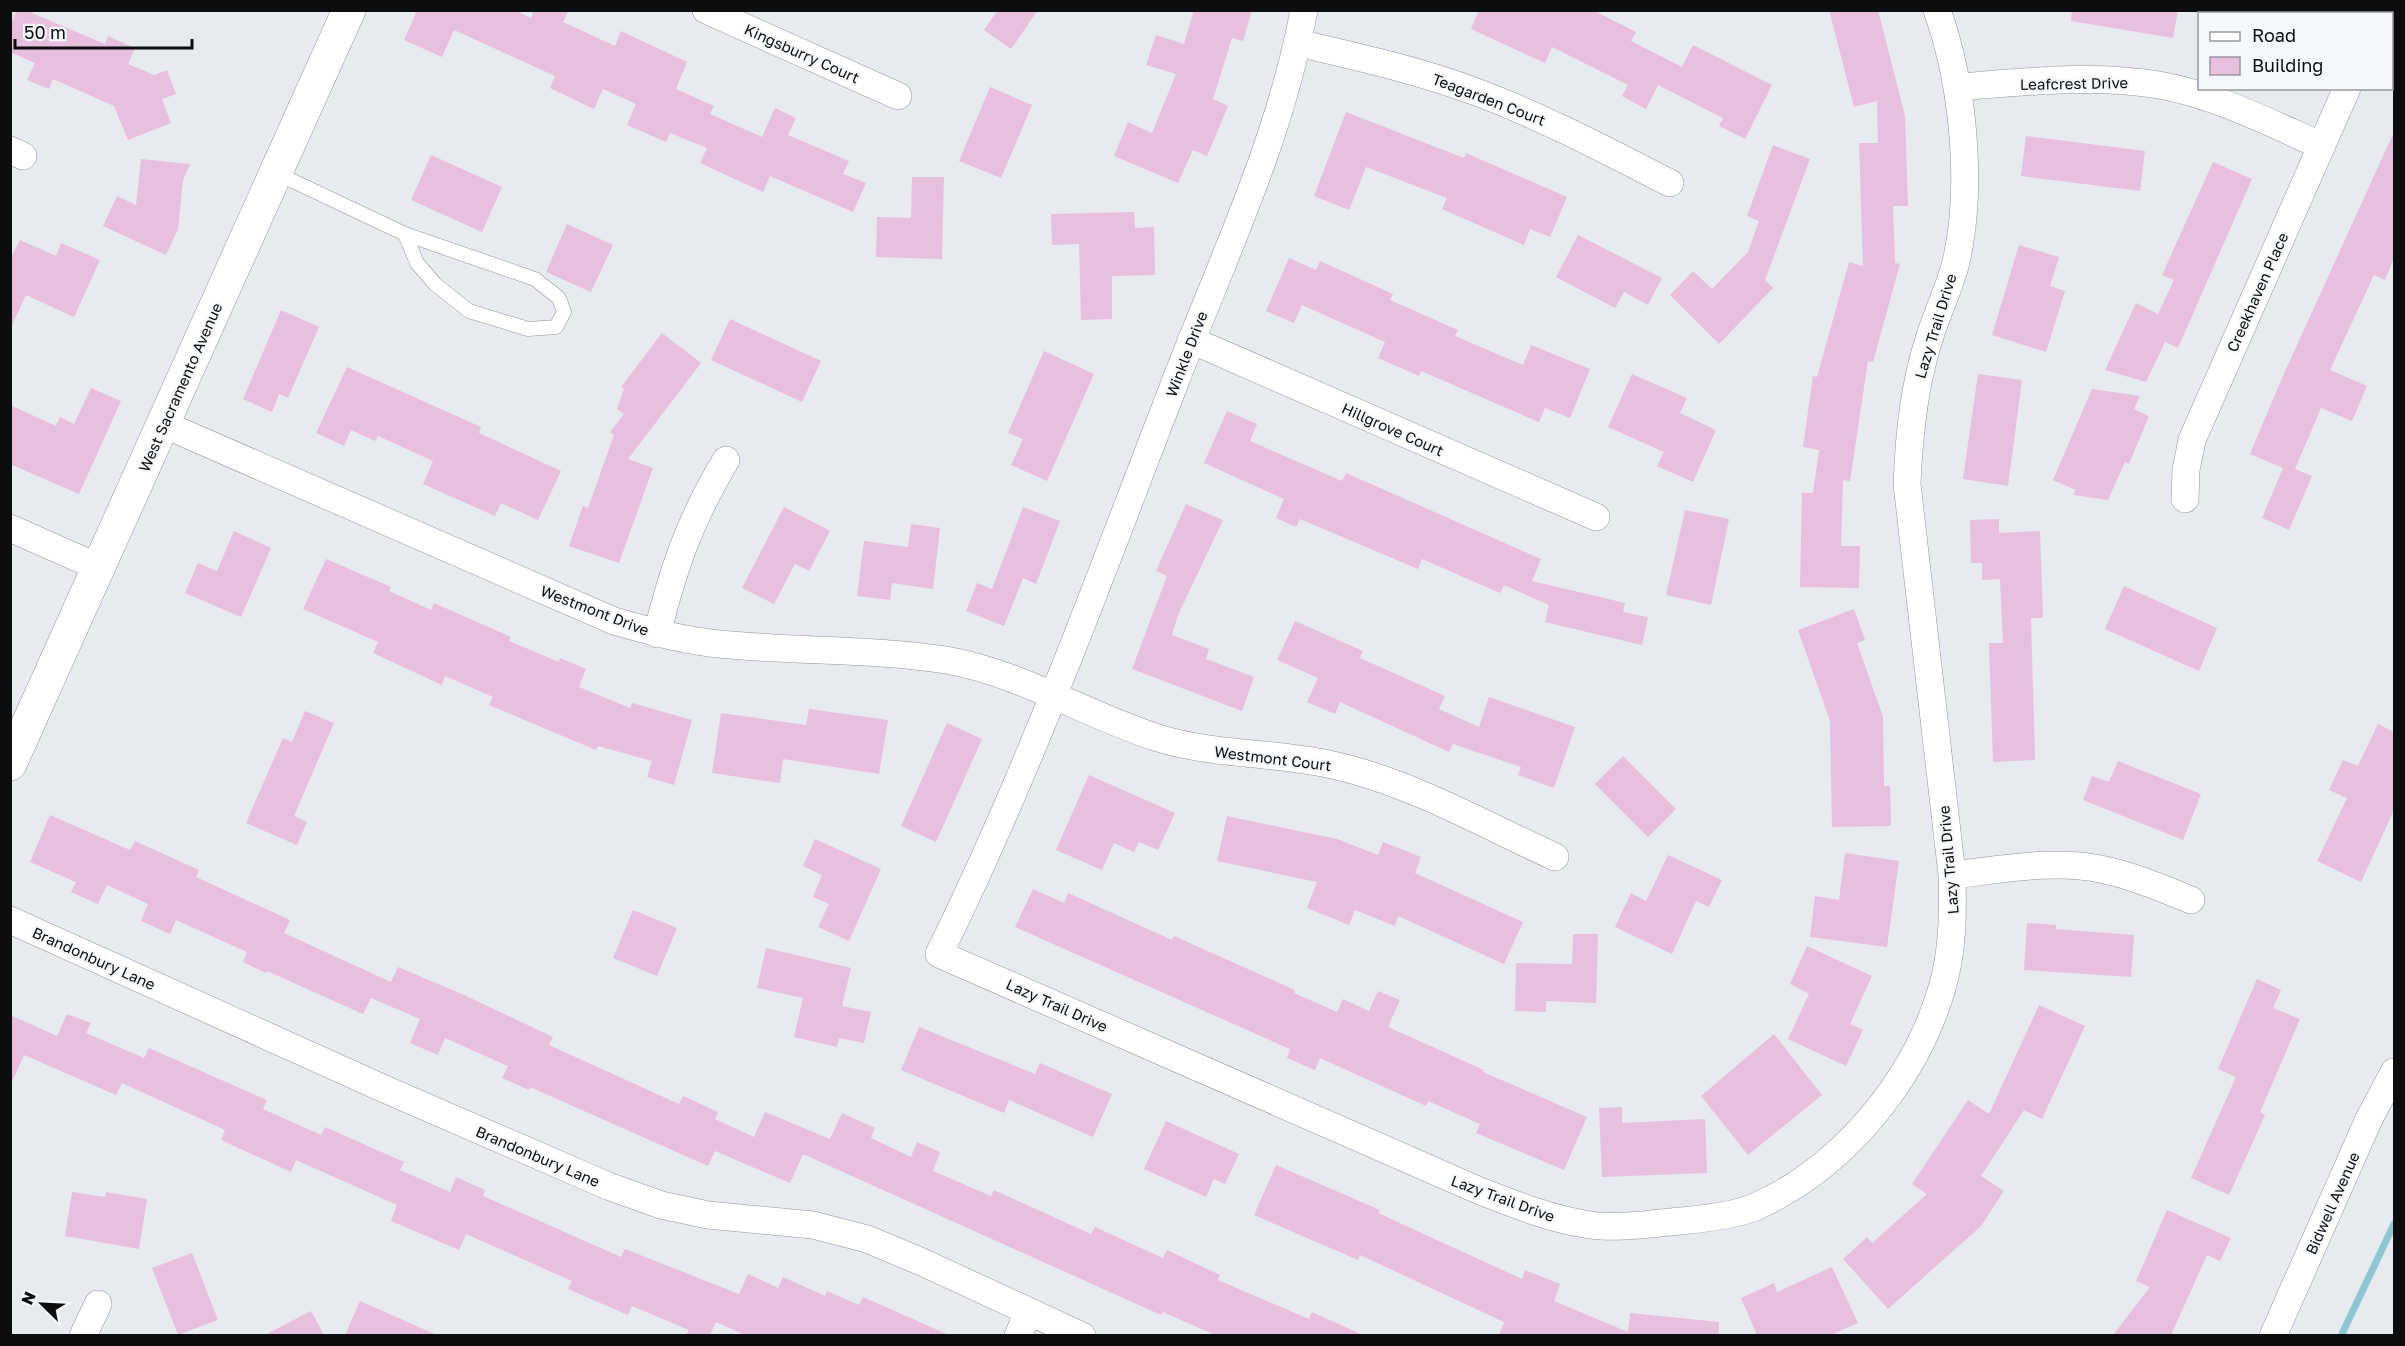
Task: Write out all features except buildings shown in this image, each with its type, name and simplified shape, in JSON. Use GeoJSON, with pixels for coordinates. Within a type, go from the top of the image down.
{"type":"FeatureCollection","features":[{"type":"Feature","properties":{"kind":"street","name":"West Sacramento Avenue"},"geometry":{"type":"LineString","coordinates":[[10,764],[349,10]]}},
{"type":"Feature","properties":{"kind":"street","name":"Kingsburry Court"},"geometry":{"type":"LineString","coordinates":[[706,10],[898,96]]}},
{"type":"Feature","properties":{"kind":"street","name":"Winkle Drive"},"geometry":{"type":"LineString","coordinates":[[1054,694],[1191,340],[1256,180],[1273,133],[1298,43],[1304,10]]}},
{"type":"Feature","properties":{"kind":"street","name":"Lazy Trail Drive"},"geometry":{"type":"LineString","coordinates":[[1054,694],[966,899],[939,954],[1480,1191],[1535,1212],[1586,1225],[1642,1225],[1695,1220],[1754,1208],[1805,1180],[1853,1139],[1892,1090],[1921,1041],[1942,987],[1953,926],[1952,875],[1907,484],[1909,434],[1918,376],[1957,258],[1962,223],[1964,154],[1958,87],[1947,39],[1937,10]]}},
{"type":"Feature","properties":{"kind":"street","name":"Teagarden Court"},"geometry":{"type":"LineString","coordinates":[[1298,43],[1413,71],[1478,93],[1548,122],[1670,183]]}},
{"type":"Feature","properties":{"kind":"street","name":"Leafcrest Drive"},"geometry":{"type":"LineString","coordinates":[[1958,87],[2074,80],[2116,80],[2161,86],[2211,99],[2322,146]]}},
{"type":"Feature","properties":{"kind":"street","name":"Creekhaven Place"},"geometry":{"type":"LineString","coordinates":[[2185,500],[2186,470],[2192,440],[2346,90]]}},
{"type":"Feature","properties":{"kind":"street","name":"Hillgrove Court"},"geometry":{"type":"LineString","coordinates":[[1191,340],[1596,517]]}},
{"type":"Feature","properties":{"kind":"street","name":"Westmont Drive"},"geometry":{"type":"LineString","coordinates":[[163,424],[614,621],[657,634],[708,643],[889,654],[944,660],[986,668],[1054,694]]}},
{"type":"Feature","properties":{"kind":"street"},"geometry":{"type":"LineString","coordinates":[[657,634],[672,575],[689,528],[726,460]]}},
{"type":"Feature","properties":{"kind":"street"},"geometry":{"type":"LineString","coordinates":[[10,528],[100,568]]}},
{"type":"Feature","properties":{"kind":"street","name":"Westmont Court"},"geometry":{"type":"LineString","coordinates":[[1054,694],[1157,737],[1198,748],[1328,764],[1374,776],[1555,857]]}},
{"type":"Feature","properties":{"kind":"street"},"geometry":{"type":"LineString","coordinates":[[1952,875],[2060,865],[2098,868],[2141,880],[2191,900]]}},
{"type":"Feature","properties":{"kind":"street","name":"Brandonbury Lane"},"geometry":{"type":"LineString","coordinates":[[10,920],[432,1111],[608,1186],[673,1208],[708,1215],[813,1225],[867,1239],[922,1262],[1023,1324],[1082,1335]]}},
{"type":"Feature","properties":{"kind":"street","name":"Bidwell Avenue"},"geometry":{"type":"LineString","coordinates":[[2273,1335],[2369,1119],[2394,1072]]}},
{"type":"Feature","properties":{"kind":"street"},"geometry":{"type":"LineString","coordinates":[[83,1335],[98,1304]]}},
{"type":"Feature","properties":{"kind":"lane"},"geometry":{"type":"LineString","coordinates":[[276,173],[405,234],[534,279],[559,298],[564,312],[556,327],[528,329],[469,311],[435,284],[417,263],[405,234]]}},
{"type":"Feature","properties":{"kind":"waterway"},"geometry":{"type":"LineString","coordinates":[[2341,1336],[2394,1224]]}}]}
